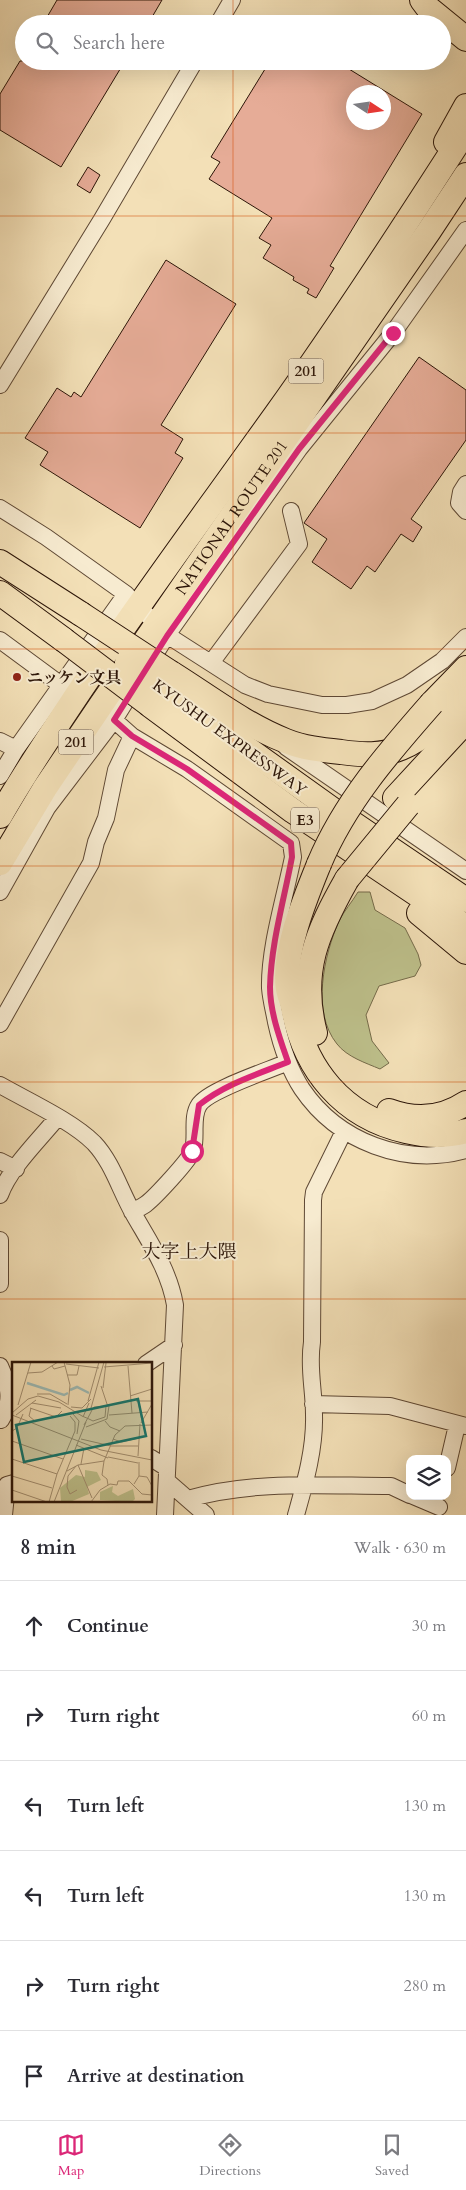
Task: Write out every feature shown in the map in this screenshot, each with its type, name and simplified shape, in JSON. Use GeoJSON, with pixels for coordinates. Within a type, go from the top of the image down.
{"type":"FeatureCollection","features":[{"type":"Feature","properties":{"kind":"highway"},"geometry":{"type":"LineString","coordinates":[[422,0],[437,15]]}},
{"type":"Feature","properties":{"kind":"highway"},"geometry":{"type":"LineString","coordinates":[[440,0],[466,23]]}},
{"type":"Feature","properties":{"kind":"highway"},"geometry":{"type":"LineString","coordinates":[[451,27],[466,39]]}},
{"type":"Feature","properties":{"kind":"highway"},"geometry":{"type":"LineString","coordinates":[[396,239],[431,167],[466,106]]}},
{"type":"Feature","properties":{"kind":"highway","name":"NATIONAL ROUTE 201"},"geometry":{"type":"LineString","coordinates":[[0,816],[23,775],[131,600],[261,436],[396,239],[466,130]]}},
{"type":"Feature","properties":{"kind":"highway","name":"NATIONAL ROUTE 201"},"geometry":{"type":"LineString","coordinates":[[0,863],[45,788],[162,629],[466,175]]}},
{"type":"Feature","properties":{"kind":"highway"},"geometry":{"type":"LineString","coordinates":[[429,231],[466,202]]}},
{"type":"Feature","properties":{"kind":"highway"},"geometry":{"type":"LineString","coordinates":[[0,562],[74,626],[160,688],[287,742],[312,749],[354,754],[376,754],[401,748],[422,736],[466,695]]}},
{"type":"Feature","properties":{"kind":"highway","name":"KYUSHU EXPRESSWAY"},"geometry":{"type":"LineString","coordinates":[[0,566],[74,626],[160,688],[333,810],[466,900]]}},
{"type":"Feature","properties":{"kind":"highway","name":"KYUSHU EXPRESSWAY"},"geometry":{"type":"LineString","coordinates":[[0,593],[74,626]]}},
{"type":"Feature","properties":{"kind":"highway"},"geometry":{"type":"LineString","coordinates":[[466,668],[379,764],[353,800],[330,838],[334,871],[321,927],[313,951],[309,973],[308,996],[317,1039],[326,1057],[350,1087],[366,1100],[398,1114],[431,1117],[445,1115],[466,1103]]}},
{"type":"Feature","properties":{"kind":"highway","name":"KYUSHU EXPRESSWAY"},"geometry":{"type":"LineString","coordinates":[[160,688],[293,811],[466,927]]}},
{"type":"Feature","properties":{"kind":"highway"},"geometry":{"type":"LineString","coordinates":[[401,802],[466,721]]}},
{"type":"Feature","properties":{"kind":"highway"},"geometry":{"type":"LineString","coordinates":[[466,742],[401,802],[334,871],[316,902],[300,951],[293,1005],[301,1042],[315,1067],[344,1101],[370,1119],[397,1129],[426,1136],[449,1136],[466,1131]]}},
{"type":"Feature","properties":{"kind":"highway"},"geometry":{"type":"LineString","coordinates":[[293,811],[466,952]]}},
{"type":"Feature","properties":{"kind":"street"},"geometry":{"type":"LineString","coordinates":[[223,15],[232,0]]}},
{"type":"Feature","properties":{"kind":"street"},"geometry":{"type":"LineString","coordinates":[[0,385],[102,219],[190,70]]}},
{"type":"Feature","properties":{"kind":"street"},"geometry":{"type":"LineString","coordinates":[[0,892],[47,808],[114,720],[162,629],[299,449],[393,333],[466,230]]}},
{"type":"Feature","properties":{"kind":"street"},"geometry":{"type":"LineString","coordinates":[[466,484],[461,492],[460,503],[466,511]]}},
{"type":"Feature","properties":{"kind":"street"},"geometry":{"type":"LineString","coordinates":[[0,508],[46,537],[131,600],[162,629],[210,664],[245,685],[268,694],[322,705],[347,705],[372,701],[407,685],[442,661],[466,637]]}},
{"type":"Feature","properties":{"kind":"street"},"geometry":{"type":"LineString","coordinates":[[210,664],[298,544],[291,510]]}},
{"type":"Feature","properties":{"kind":"street"},"geometry":{"type":"LineString","coordinates":[[0,776],[16,749],[62,685],[131,600]]}},
{"type":"Feature","properties":{"kind":"street"},"geometry":{"type":"LineString","coordinates":[[0,640],[62,685]]}},
{"type":"Feature","properties":{"kind":"street"},"geometry":{"type":"LineString","coordinates":[[114,720],[132,736],[187,769],[291,843],[292,857],[273,954],[270,988],[280,1038],[288,1062],[302,1089],[320,1111],[344,1131],[374,1146],[414,1155],[455,1153],[466,1150]]}},
{"type":"Feature","properties":{"kind":"street"},"geometry":{"type":"LineString","coordinates":[[264,731],[466,871]]}},
{"type":"Feature","properties":{"kind":"street"},"geometry":{"type":"LineString","coordinates":[[0,1024],[91,863],[96,842],[106,818],[116,770],[132,736]]}},
{"type":"Feature","properties":{"kind":"street"},"geometry":{"type":"LineString","coordinates":[[0,741],[16,749]]}},
{"type":"Feature","properties":{"kind":"street"},"geometry":{"type":"LineString","coordinates":[[132,1212],[146,1204],[186,1163],[192,1151],[199,1105],[210,1096],[230,1085],[288,1062]]}},
{"type":"Feature","properties":{"kind":"street"},"geometry":{"type":"LineString","coordinates":[[0,1085],[57,1118],[93,1143],[117,1181],[132,1212],[156,1251],[172,1286],[175,1305],[174,1345],[159,1468],[165,1515]]}},
{"type":"Feature","properties":{"kind":"street"},"geometry":{"type":"LineString","coordinates":[[0,1195],[3,1187],[16,1169],[57,1118]]}},
{"type":"Feature","properties":{"kind":"street"},"geometry":{"type":"LineString","coordinates":[[296,1515],[314,1441],[309,1363],[312,1342],[314,1192],[344,1131]]}},
{"type":"Feature","properties":{"kind":"street"},"geometry":{"type":"LineString","coordinates":[[0,1161],[16,1169]]}},
{"type":"Feature","properties":{"kind":"street"},"geometry":{"type":"LineString","coordinates":[[0,1240],[0,1284]]}},
{"type":"Feature","properties":{"kind":"street"},"geometry":{"type":"LineString","coordinates":[[149,1362],[174,1345]]}},
{"type":"Feature","properties":{"kind":"street"},"geometry":{"type":"LineString","coordinates":[[0,1366],[8,1384],[10,1399],[5,1422]]}},
{"type":"Feature","properties":{"kind":"street"},"geometry":{"type":"LineString","coordinates":[[313,1404],[390,1406],[461,1426],[451,1456]]}},
{"type":"Feature","properties":{"kind":"street"},"geometry":{"type":"LineString","coordinates":[[159,1468],[206,1515]]}},
{"type":"Feature","properties":{"kind":"street"},"geometry":{"type":"LineString","coordinates":[[4,1515],[7,1485],[12,1484]]}},
{"type":"Feature","properties":{"kind":"street"},"geometry":{"type":"LineString","coordinates":[[188,1499],[229,1489],[263,1485],[391,1486],[406,1493]]}},
{"type":"Feature","properties":{"kind":"street"},"geometry":{"type":"LineString","coordinates":[[424,1500],[439,1506]]}},
{"type":"Feature","properties":{"kind":"green space"},"geometry":{"type":"Polygon","coordinates":[[[358,892],[370,892],[375,910],[405,928],[418,954],[421,965],[415,976],[379,986],[366,1015],[372,1041],[389,1063],[380,1069],[357,1059],[341,1049],[329,1031],[324,1016],[322,1000],[325,966],[334,935],[339,921],[358,892]]]}},
{"type":"Feature","properties":{"kind":"building"},"geometry":{"type":"Polygon","coordinates":[[[57,0],[162,0],[153,15],[48,15],[57,0]]]}},
{"type":"Feature","properties":{"kind":"building"},"geometry":{"type":"Polygon","coordinates":[[[15,69],[120,70],[61,167],[0,130],[0,94],[15,69]]]}},
{"type":"Feature","properties":{"kind":"building"},"geometry":{"type":"Polygon","coordinates":[[[264,70],[351,70],[375,85],[346,85],[346,130],[391,130],[391,95],[422,114],[330,266],[334,268],[316,298],[307,293],[309,289],[293,280],[294,277],[263,258],[271,245],[259,238],[272,218],[209,179],[220,162],[211,157],[264,70]]]}},
{"type":"Feature","properties":{"kind":"building"},"geometry":{"type":"Polygon","coordinates":[[[88,167],[100,175],[90,193],[77,185],[88,167]]]}},
{"type":"Feature","properties":{"kind":"building"},"geometry":{"type":"Polygon","coordinates":[[[166,260],[236,304],[161,425],[183,439],[175,453],[183,458],[140,528],[40,465],[48,452],[25,438],[57,388],[71,397],[74,392],[81,397],[166,260]]]}},
{"type":"Feature","properties":{"kind":"building"},"geometry":{"type":"Polygon","coordinates":[[[419,357],[466,390],[466,440],[411,519],[422,527],[413,542],[401,534],[375,572],[367,566],[351,589],[312,562],[327,539],[304,523],[419,357]]]}},
{"type":"Feature","properties":{"kind":"place","name":"ニッケン文具"},"geometry":{"type":"Point","coordinates":[17,677]}},
{"type":"Feature","properties":{"kind":"district","name":"大字上大隈"},"geometry":{"type":"Point","coordinates":[189,1251]}},
{"type":"Feature","properties":{"kind":"route"},"geometry":{"type":"LineString","coordinates":[[192,1151],[199,1105],[210,1096],[230,1085],[288,1062],[280,1038],[270,988],[273,954],[292,857],[291,843],[187,769],[132,736],[114,720],[167,636],[299,449],[393,333]]}}]}
